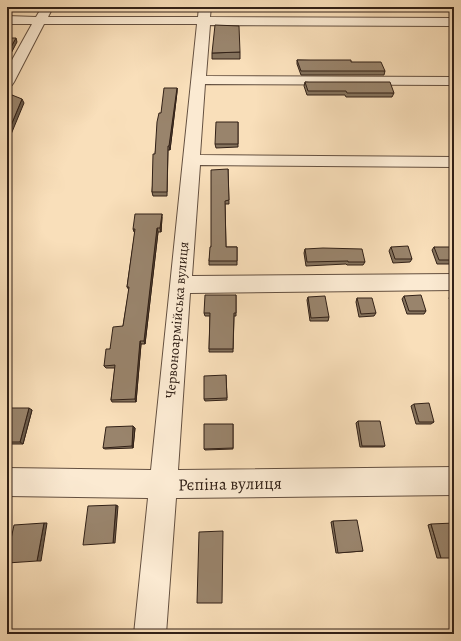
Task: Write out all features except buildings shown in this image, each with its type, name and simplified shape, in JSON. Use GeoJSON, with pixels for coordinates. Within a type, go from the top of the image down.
{"type":"FeatureCollection","features":[{"type":"Feature","properties":{"kind":"street"},"geometry":{"type":"LineString","coordinates":[[7,82],[47,7]]}},
{"type":"Feature","properties":{"kind":"street"},"geometry":{"type":"LineString","coordinates":[[7,20],[204,14],[454,22]]}},
{"type":"Feature","properties":{"kind":"street","name":"Червоноармійська вулиця"},"geometry":{"type":"LineString","coordinates":[[150,634],[204,14]]}},
{"type":"Feature","properties":{"kind":"street"},"geometry":{"type":"LineString","coordinates":[[199,80],[454,81]]}},
{"type":"Feature","properties":{"kind":"street"},"geometry":{"type":"LineString","coordinates":[[191,160],[454,162]]}},
{"type":"Feature","properties":{"kind":"street"},"geometry":{"type":"LineString","coordinates":[[180,285],[454,282]]}},
{"type":"Feature","properties":{"kind":"street","name":"Рєпіна вулиця"},"geometry":{"type":"LineString","coordinates":[[7,482],[164,484],[454,481]]}},
{"type":"Feature","properties":{"kind":"shaded area"},"geometry":{"type":"Polygon","coordinates":[[[454,7],[454,8],[215,8],[454,7]]]}}]}
